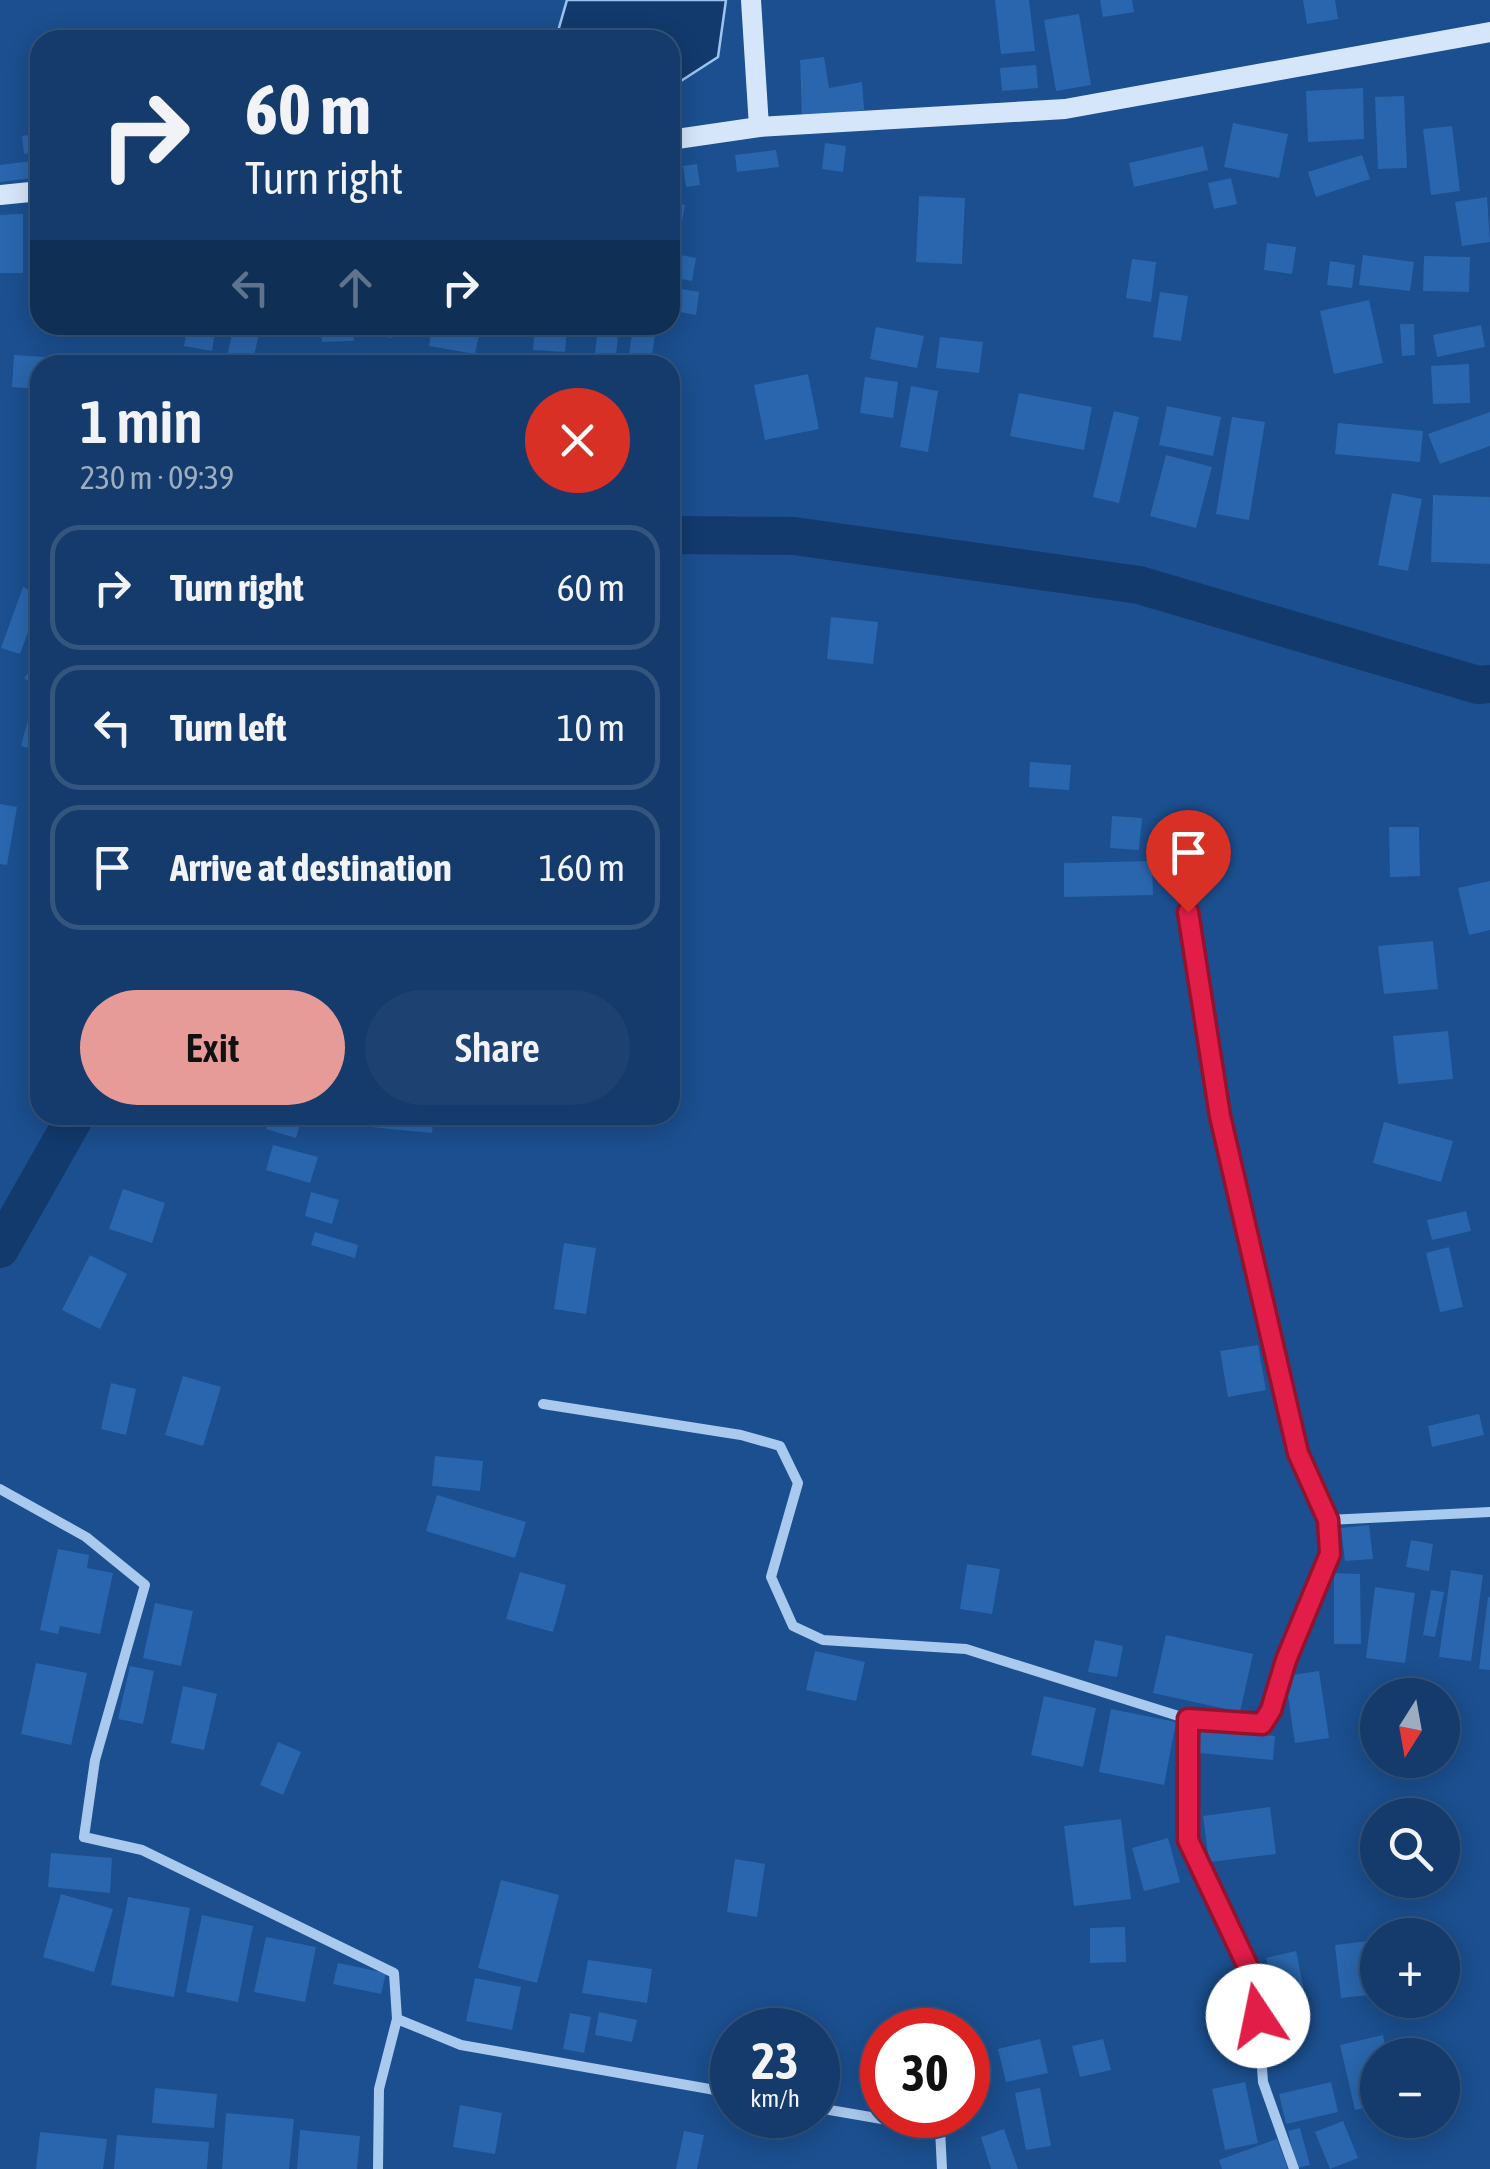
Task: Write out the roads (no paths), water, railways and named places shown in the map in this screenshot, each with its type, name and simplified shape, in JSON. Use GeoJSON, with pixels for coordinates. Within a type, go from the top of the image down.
{"type":"FeatureCollection","features":[{"type":"Feature","properties":{"kind":"street"},"geometry":{"type":"LineString","coordinates":[[751,0],[759,127]]}},
{"type":"Feature","properties":{"kind":"street"},"geometry":{"type":"LineString","coordinates":[[680,139],[759,127],[1065,109],[1490,32]]}},
{"type":"Feature","properties":{"kind":"street"},"geometry":{"type":"LineString","coordinates":[[0,195],[30,192]]}},
{"type":"Feature","properties":{"kind":"street"},"geometry":{"type":"LineString","coordinates":[[543,1404],[742,1435],[780,1446],[798,1483],[771,1577],[793,1626],[824,1640],[966,1649],[1188,1719],[1262,1724],[1271,1710],[1286,1660],[1330,1554],[1328,1520],[1298,1453],[1220,1116],[1183,878]]}},
{"type":"Feature","properties":{"kind":"street"},"geometry":{"type":"LineString","coordinates":[[0,1489],[86,1537],[144,1586],[96,1760],[84,1837],[142,1850],[394,1973],[397,2019],[379,2089],[378,2169]]}},
{"type":"Feature","properties":{"kind":"street"},"geometry":{"type":"LineString","coordinates":[[1328,1520],[1490,1512]]}},
{"type":"Feature","properties":{"kind":"street"},"geometry":{"type":"LineString","coordinates":[[1188,1719],[1188,1840],[1256,1984],[1263,2082],[1294,2169]]}},
{"type":"Feature","properties":{"kind":"street"},"geometry":{"type":"LineString","coordinates":[[397,2019],[460,2045],[710,2089]]}},
{"type":"Feature","properties":{"kind":"street"},"geometry":{"type":"LineString","coordinates":[[840,2112],[940,2129],[942,2169]]}},
{"type":"Feature","properties":{"kind":"water"},"geometry":{"type":"Polygon","coordinates":[[[567,0],[726,0],[718,57],[680,82],[680,30],[558,30],[567,0]]]}},
{"type":"Feature","properties":{"kind":"waterway"},"geometry":{"type":"LineString","coordinates":[[680,535],[794,536],[1139,585],[1478,685],[1490,684]]}},
{"type":"Feature","properties":{"kind":"waterway"},"geometry":{"type":"LineString","coordinates":[[0,1249],[70,1125]]}}]}
